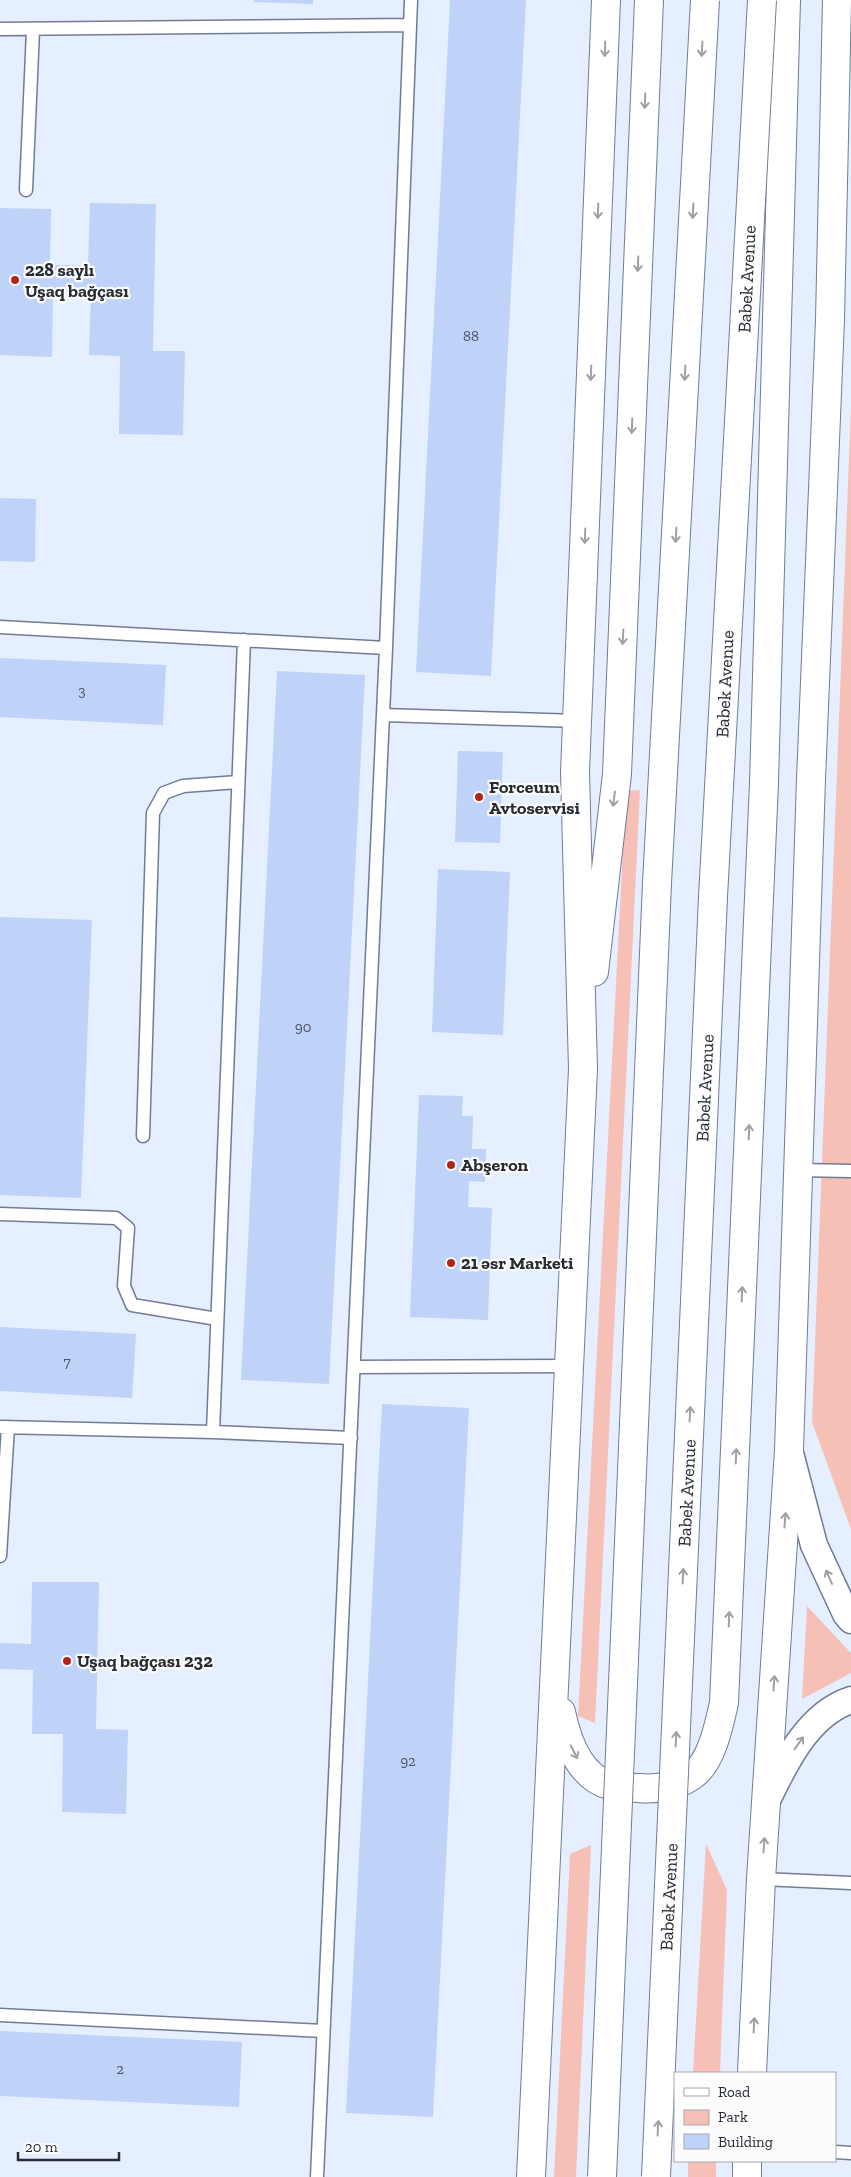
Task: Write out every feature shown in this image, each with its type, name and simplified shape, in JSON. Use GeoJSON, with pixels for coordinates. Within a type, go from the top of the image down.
{"type":"FeatureCollection","features":[{"type":"Feature","properties":{"kind":"main road"},"geometry":{"type":"LineString","coordinates":[[583,1069],[575,772],[606,0]]}},
{"type":"Feature","properties":{"kind":"main road"},"geometry":{"type":"LineString","coordinates":[[531,2177],[583,1069],[617,774],[626,588],[648,0]]}},
{"type":"Feature","properties":{"kind":"main road"},"geometry":{"type":"LineString","coordinates":[[602,2177],[656,892],[705,0]]}},
{"type":"Feature","properties":{"kind":"main road","name":"Babek Avenue"},"geometry":{"type":"LineString","coordinates":[[656,2177],[713,897],[762,0]]}},
{"type":"Feature","properties":{"kind":"main road"},"geometry":{"type":"LineString","coordinates":[[556,1653],[558,1698],[566,1736],[576,1757],[595,1778],[611,1786],[646,1789],[669,1786],[694,1775],[707,1757],[718,1730],[724,1703],[727,1668],[764,773],[786,0]]}},
{"type":"Feature","properties":{"kind":"main road"},"geometry":{"type":"LineString","coordinates":[[752,2072],[762,1879],[789,1450],[830,320],[837,0]]}},
{"type":"Feature","properties":{"kind":"main road"},"geometry":{"type":"LineString","coordinates":[[747,2162],[747,2177]]}},
{"type":"Feature","properties":{"kind":"street"},"geometry":{"type":"LineString","coordinates":[[789,1450],[814,1544],[846,1614],[851,1620]]}},
{"type":"Feature","properties":{"kind":"street"},"geometry":{"type":"LineString","coordinates":[[767,1800],[786,1763],[803,1737],[823,1716],[851,1700]]}},
{"type":"Feature","properties":{"kind":"lane"},"geometry":{"type":"LineString","coordinates":[[317,2177],[386,648],[411,0]]}},
{"type":"Feature","properties":{"kind":"lane"},"geometry":{"type":"LineString","coordinates":[[0,29],[410,25]]}},
{"type":"Feature","properties":{"kind":"lane"},"geometry":{"type":"LineString","coordinates":[[26,190],[33,30]]}},
{"type":"Feature","properties":{"kind":"lane"},"geometry":{"type":"LineString","coordinates":[[0,628],[386,648]]}},
{"type":"Feature","properties":{"kind":"lane"},"geometry":{"type":"LineString","coordinates":[[213,1432],[244,640]]}},
{"type":"Feature","properties":{"kind":"lane"},"geometry":{"type":"LineString","coordinates":[[383,715],[577,721]]}},
{"type":"Feature","properties":{"kind":"lane"},"geometry":{"type":"LineString","coordinates":[[143,1136],[153,813],[164,793],[184,786],[238,782]]}},
{"type":"Feature","properties":{"kind":"lane"},"geometry":{"type":"LineString","coordinates":[[798,1170],[851,1171]]}},
{"type":"Feature","properties":{"kind":"lane"},"geometry":{"type":"LineString","coordinates":[[0,1214],[116,1218],[128,1228],[124,1286],[132,1305],[217,1319]]}},
{"type":"Feature","properties":{"kind":"lane"},"geometry":{"type":"LineString","coordinates":[[354,1366],[569,1366]]}},
{"type":"Feature","properties":{"kind":"lane"},"geometry":{"type":"LineString","coordinates":[[0,1556],[4,1427],[213,1432],[350,1438]]}},
{"type":"Feature","properties":{"kind":"lane"},"geometry":{"type":"LineString","coordinates":[[762,1879],[851,1882]]}},
{"type":"Feature","properties":{"kind":"lane"},"geometry":{"type":"LineString","coordinates":[[0,2015],[323,2031]]}},
{"type":"Feature","properties":{"kind":"lane"},"geometry":{"type":"LineString","coordinates":[[836,2152],[851,2153]]}},
{"type":"Feature","properties":{"kind":"green space"},"geometry":{"type":"Polygon","coordinates":[[[851,406],[851,1529],[812,1422],[851,406]]]}},
{"type":"Feature","properties":{"kind":"green space"},"geometry":{"type":"Polygon","coordinates":[[[640,790],[595,1723],[578,1716],[626,791],[640,790]]]}},
{"type":"Feature","properties":{"kind":"green space"},"geometry":{"type":"Polygon","coordinates":[[[807,1606],[851,1653],[851,1673],[802,1699],[807,1606]]]}},
{"type":"Feature","properties":{"kind":"green space"},"geometry":{"type":"Polygon","coordinates":[[[706,1844],[727,1890],[720,2072],[693,2072],[706,1844]]]}},
{"type":"Feature","properties":{"kind":"green space"},"geometry":{"type":"Polygon","coordinates":[[[591,1845],[576,2177],[554,2177],[570,1854],[591,1845]]]}},
{"type":"Feature","properties":{"kind":"green space"},"geometry":{"type":"Polygon","coordinates":[[[688,2162],[716,2162],[716,2177],[688,2177],[688,2162]]]}},
{"type":"Feature","properties":{"kind":"building"},"geometry":{"type":"Polygon","coordinates":[[[254,0],[313,0],[313,4],[254,2],[254,0]]]}},
{"type":"Feature","properties":{"kind":"building"},"geometry":{"type":"Polygon","coordinates":[[[450,0],[526,0],[491,676],[416,672],[450,0]]]}},
{"type":"Feature","properties":{"kind":"building"},"geometry":{"type":"Polygon","coordinates":[[[90,203],[156,204],[153,351],[185,351],[183,435],[119,434],[120,356],[89,355],[91,291],[53,290],[52,357],[0,355],[0,208],[51,209],[50,265],[88,265],[90,203]]]}},
{"type":"Feature","properties":{"kind":"building"},"geometry":{"type":"Polygon","coordinates":[[[0,498],[36,499],[35,562],[0,561],[0,498]]]}},
{"type":"Feature","properties":{"kind":"building"},"geometry":{"type":"Polygon","coordinates":[[[0,658],[166,665],[163,725],[0,717],[0,658]]]}},
{"type":"Feature","properties":{"kind":"building"},"geometry":{"type":"Polygon","coordinates":[[[277,671],[365,675],[329,1384],[241,1380],[277,671]]]}},
{"type":"Feature","properties":{"kind":"building","name":"Forceum Avtoservisi"},"geometry":{"type":"Polygon","coordinates":[[[458,751],[503,752],[500,843],[455,842],[458,751]]]}},
{"type":"Feature","properties":{"kind":"building"},"geometry":{"type":"Polygon","coordinates":[[[438,869],[510,872],[503,1035],[432,1032],[438,869]]]}},
{"type":"Feature","properties":{"kind":"building"},"geometry":{"type":"Polygon","coordinates":[[[0,917],[92,920],[81,1198],[0,1195],[0,917]]]}},
{"type":"Feature","properties":{"kind":"building"},"geometry":{"type":"Polygon","coordinates":[[[419,1095],[463,1096],[462,1116],[473,1116],[472,1149],[486,1149],[485,1182],[469,1181],[468,1207],[492,1208],[488,1320],[410,1317],[419,1095]]]}},
{"type":"Feature","properties":{"kind":"building"},"geometry":{"type":"Polygon","coordinates":[[[0,1327],[136,1334],[132,1398],[0,1391],[0,1327]]]}},
{"type":"Feature","properties":{"kind":"building"},"geometry":{"type":"Polygon","coordinates":[[[382,1404],[469,1408],[433,2117],[346,2113],[382,1404]]]}},
{"type":"Feature","properties":{"kind":"building"},"geometry":{"type":"Polygon","coordinates":[[[32,1582],[99,1582],[96,1729],[128,1730],[126,1814],[62,1812],[63,1734],[32,1734],[33,1670],[0,1669],[0,1643],[31,1644],[32,1582]]]}},
{"type":"Feature","properties":{"kind":"building"},"geometry":{"type":"Polygon","coordinates":[[[0,2031],[242,2042],[239,2107],[0,2096],[0,2031]]]}},
{"type":"Feature","properties":{"kind":"place","name":"228 saylı Uşaq bağçası"},"geometry":{"type":"Point","coordinates":[15,280]}},
{"type":"Feature","properties":{"kind":"place","name":"Forceum Avtoservisi"},"geometry":{"type":"Point","coordinates":[479,797]}},
{"type":"Feature","properties":{"kind":"place","name":"Abşeron"},"geometry":{"type":"Point","coordinates":[451,1165]}},
{"type":"Feature","properties":{"kind":"place","name":"21 əsr Marketi"},"geometry":{"type":"Point","coordinates":[451,1263]}},
{"type":"Feature","properties":{"kind":"place","name":"Uşaq bağçası 232"},"geometry":{"type":"Point","coordinates":[67,1661]}}]}
